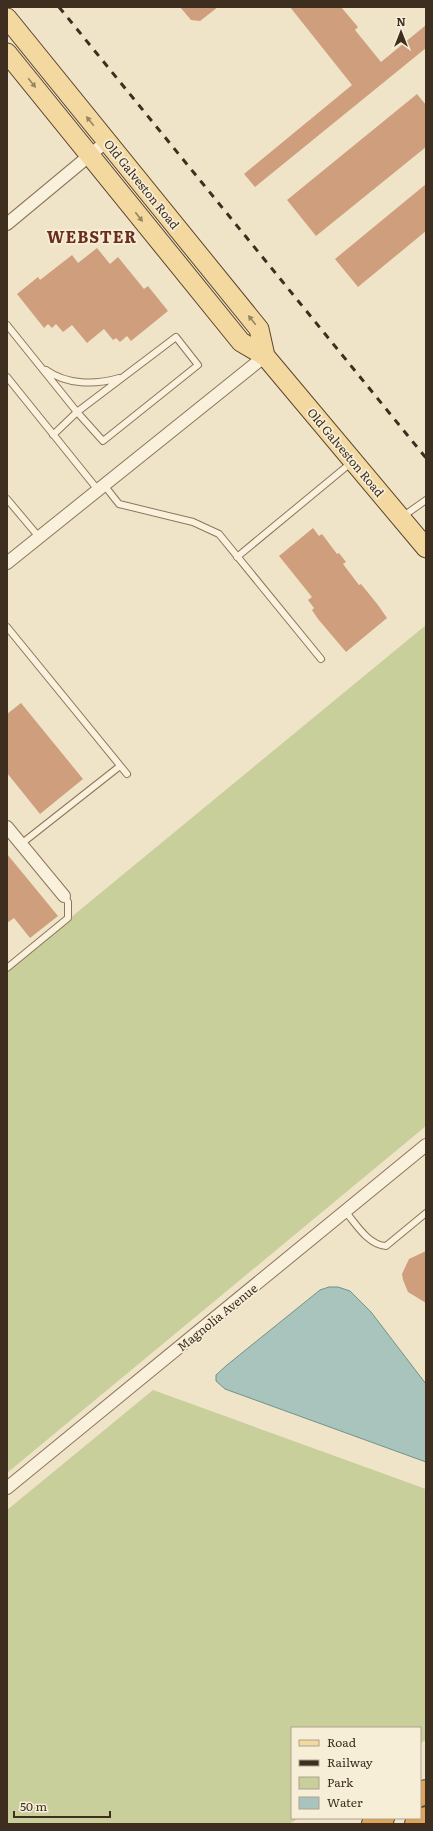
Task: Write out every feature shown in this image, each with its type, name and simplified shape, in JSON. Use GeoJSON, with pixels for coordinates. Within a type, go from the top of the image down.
{"type":"FeatureCollection","features":[{"type":"Feature","properties":{"kind":"highway"},"geometry":{"type":"LineString","coordinates":[[416,1824],[426,1818]]}},
{"type":"Feature","properties":{"kind":"main road","name":"Old Galveston Road"},"geometry":{"type":"LineString","coordinates":[[7,18],[259,329],[266,356]]}},
{"type":"Feature","properties":{"kind":"main road"},"geometry":{"type":"LineString","coordinates":[[7,34],[22,53],[46,66]]}},
{"type":"Feature","properties":{"kind":"main road","name":"Old Galveston Road"},"geometry":{"type":"LineString","coordinates":[[7,53],[93,158],[155,238],[241,342],[266,356],[426,548]]}},
{"type":"Feature","properties":{"kind":"main road"},"geometry":{"type":"LineString","coordinates":[[93,158],[104,156],[110,161],[135,193],[159,206]]}},
{"type":"Feature","properties":{"kind":"street"},"geometry":{"type":"LineString","coordinates":[[7,224],[93,158],[106,141]]}},
{"type":"Feature","properties":{"kind":"street"},"geometry":{"type":"LineString","coordinates":[[7,563],[266,356]]}},
{"type":"Feature","properties":{"kind":"street"},"geometry":{"type":"LineString","coordinates":[[7,827],[64,896]]}},
{"type":"Feature","properties":{"kind":"street","name":"Magnolia Avenue"},"geometry":{"type":"LineString","coordinates":[[7,1488],[426,1145]]}},
{"type":"Feature","properties":{"kind":"lane"},"geometry":{"type":"LineString","coordinates":[[7,325],[77,412],[103,441],[198,364],[176,337],[77,412],[53,434]]}},
{"type":"Feature","properties":{"kind":"lane"},"geometry":{"type":"LineString","coordinates":[[41,367],[61,379],[84,383],[107,381],[125,376]]}},
{"type":"Feature","properties":{"kind":"lane"},"geometry":{"type":"LineString","coordinates":[[7,377],[53,434],[101,488],[119,504],[193,522],[219,534],[321,660]]}},
{"type":"Feature","properties":{"kind":"lane"},"geometry":{"type":"LineString","coordinates":[[237,557],[353,461]]}},
{"type":"Feature","properties":{"kind":"lane"},"geometry":{"type":"LineString","coordinates":[[7,499],[39,537]]}},
{"type":"Feature","properties":{"kind":"lane"},"geometry":{"type":"LineString","coordinates":[[401,518],[426,500]]}},
{"type":"Feature","properties":{"kind":"lane"},"geometry":{"type":"LineString","coordinates":[[7,627],[127,774]]}},
{"type":"Feature","properties":{"kind":"lane"},"geometry":{"type":"LineString","coordinates":[[21,844],[120,766]]}},
{"type":"Feature","properties":{"kind":"lane"},"geometry":{"type":"LineString","coordinates":[[7,968],[68,918],[68,902],[64,896]]}},
{"type":"Feature","properties":{"kind":"lane"},"geometry":{"type":"LineString","coordinates":[[345,1212],[372,1242],[379,1246],[386,1246],[426,1213]]}},
{"type":"Feature","properties":{"kind":"green space"},"geometry":{"type":"Polygon","coordinates":[[[426,625],[426,1126],[7,1473],[7,970],[426,625]]]}},
{"type":"Feature","properties":{"kind":"green space"},"geometry":{"type":"Polygon","coordinates":[[[153,1390],[426,1489],[426,1740],[421,1742],[421,1727],[291,1727],[291,1819],[297,1819],[289,1824],[7,1824],[7,1510],[153,1390]]]}},
{"type":"Feature","properties":{"kind":"water"},"geometry":{"type":"Polygon","coordinates":[[[329,1287],[338,1287],[350,1291],[371,1312],[426,1384],[426,1462],[225,1389],[216,1381],[216,1375],[227,1365],[320,1290],[329,1287]]]}},
{"type":"Feature","properties":{"kind":"building"},"geometry":{"type":"Polygon","coordinates":[[[180,7],[218,7],[200,21],[191,20],[180,7]]]}},
{"type":"Feature","properties":{"kind":"building"},"geometry":{"type":"Polygon","coordinates":[[[290,7],[341,7],[358,27],[355,30],[381,62],[426,25],[426,48],[255,187],[244,174],[352,85],[290,7]]]}},
{"type":"Feature","properties":{"kind":"building"},"geometry":{"type":"Polygon","coordinates":[[[417,94],[426,105],[426,147],[316,236],[287,200],[417,94]]]}},
{"type":"Feature","properties":{"kind":"building"},"geometry":{"type":"Polygon","coordinates":[[[426,184],[426,231],[358,287],[335,259],[426,184]]]}},
{"type":"Feature","properties":{"kind":"building"},"geometry":{"type":"Polygon","coordinates":[[[97,248],[110,264],[118,257],[144,289],[148,286],[168,311],[131,341],[127,336],[120,342],[116,338],[113,340],[104,329],[87,343],[72,325],[63,332],[56,324],[52,328],[48,324],[44,328],[17,294],[38,277],[40,280],[72,255],[78,263],[97,248]]]}},
{"type":"Feature","properties":{"kind":"building"},"geometry":{"type":"Polygon","coordinates":[[[313,528],[319,536],[322,534],[337,554],[339,553],[346,562],[343,564],[359,585],[361,584],[387,618],[346,652],[318,619],[312,610],[314,608],[308,600],[312,597],[279,556],[313,528]]]}},
{"type":"Feature","properties":{"kind":"building"},"geometry":{"type":"Polygon","coordinates":[[[21,703],[83,779],[40,814],[7,773],[7,714],[21,703]]]}},
{"type":"Feature","properties":{"kind":"building"},"geometry":{"type":"Polygon","coordinates":[[[7,854],[58,916],[30,938],[14,918],[7,923],[7,854]]]}},
{"type":"Feature","properties":{"kind":"building"},"geometry":{"type":"Polygon","coordinates":[[[426,1251],[426,1303],[408,1292],[402,1274],[409,1259],[426,1251]]]}},
{"type":"Feature","properties":{"kind":"railway"},"geometry":{"type":"LineString","coordinates":[[59,7],[426,458]]}},
{"type":"Feature","properties":{"kind":"district","name":"WEBSTER"},"geometry":{"type":"Point","coordinates":[92,236]}}]}
